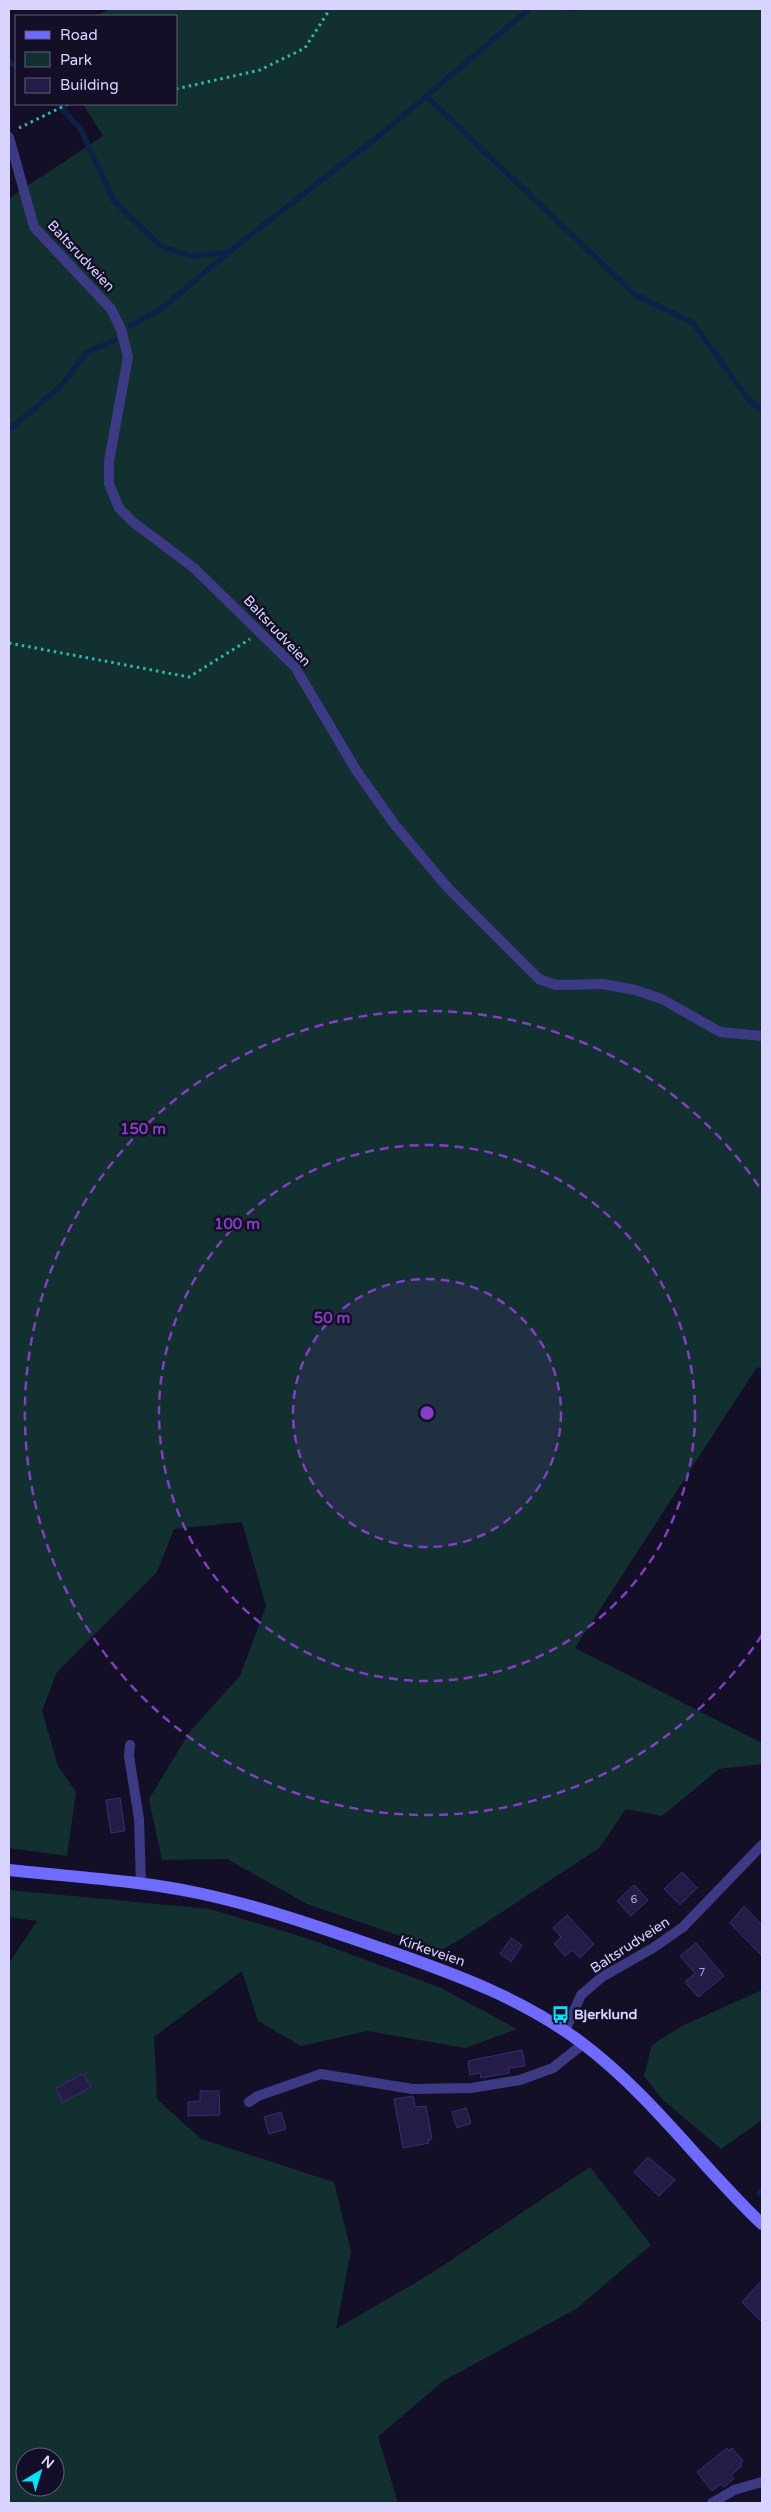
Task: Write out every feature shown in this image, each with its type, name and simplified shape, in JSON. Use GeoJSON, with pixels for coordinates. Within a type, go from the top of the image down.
{"type":"FeatureCollection","features":[{"type":"Feature","properties":{"kind":"main road","name":"Kirkeveien"},"geometry":{"type":"LineString","coordinates":[[9,1870],[141,1884],[234,1902],[439,1969],[503,1994],[565,2031],[622,2077],[667,2121],[762,2224]]}},
{"type":"Feature","properties":{"kind":"lane","name":"Baltsrudveien"},"geometry":{"type":"LineString","coordinates":[[13,133],[34,227],[111,310],[121,329],[127,348],[122,391],[109,461],[109,484],[115,501],[133,522],[194,568],[295,667],[368,789],[421,858],[448,888],[540,979],[556,985],[602,984],[635,990],[662,999],[720,1032],[762,1036]]}},
{"type":"Feature","properties":{"kind":"lane"},"geometry":{"type":"LineString","coordinates":[[130,1745],[129,1756],[139,1819],[141,1884]]}},
{"type":"Feature","properties":{"kind":"lane","name":"Baltsrudveien"},"geometry":{"type":"LineString","coordinates":[[565,2031],[581,1995],[602,1978],[653,1948],[683,1927],[760,1850]]}},
{"type":"Feature","properties":{"kind":"lane"},"geometry":{"type":"LineString","coordinates":[[249,2102],[258,2096],[321,2074],[412,2089],[471,2088],[520,2080],[553,2068],[583,2044]]}},
{"type":"Feature","properties":{"kind":"lane"},"geometry":{"type":"LineString","coordinates":[[712,2503],[734,2490],[762,2482]]}},
{"type":"Feature","properties":{"kind":"path"},"geometry":{"type":"LineString","coordinates":[[178,89],[260,70],[305,48],[330,9]]}},
{"type":"Feature","properties":{"kind":"path"},"geometry":{"type":"LineString","coordinates":[[13,133],[65,105]]}},
{"type":"Feature","properties":{"kind":"path"},"geometry":{"type":"LineString","coordinates":[[9,643],[189,677],[261,632]]}},
{"type":"Feature","properties":{"kind":"green space"},"geometry":{"type":"Polygon","coordinates":[[[109,9],[762,9],[762,1369],[757,1367],[575,1648],[762,1743],[762,1764],[719,1769],[662,1816],[626,1809],[599,1848],[461,1939],[441,1950],[307,1904],[227,1859],[162,1860],[149,1799],[191,1730],[240,1676],[266,1606],[242,1522],[174,1529],[157,1572],[57,1672],[42,1711],[58,1766],[76,1792],[67,1856],[9,1848],[9,198],[103,136],[84,105],[178,105],[178,15],[99,15],[109,9]]]}},
{"type":"Feature","properties":{"kind":"green space"},"geometry":{"type":"Polygon","coordinates":[[[9,1890],[210,1909],[312,1940],[441,1988],[517,2029],[466,2048],[367,2031],[301,2046],[258,2021],[242,1971],[154,2037],[157,2099],[201,2139],[334,2182],[351,2251],[336,2329],[432,2273],[590,2167],[651,2245],[576,2309],[443,2381],[378,2437],[398,2503],[9,2503],[9,1963],[37,1921],[9,1917],[9,1890]]]}},
{"type":"Feature","properties":{"kind":"green space"},"geometry":{"type":"Polygon","coordinates":[[[762,1990],[762,2120],[721,2149],[663,2100],[644,2076],[652,2045],[682,2026],[762,1990]]]}},
{"type":"Feature","properties":{"kind":"building"},"geometry":{"type":"Polygon","coordinates":[[[120,1798],[125,1831],[111,1833],[106,1800],[120,1798]]]}},
{"type":"Feature","properties":{"kind":"building"},"geometry":{"type":"Polygon","coordinates":[[[682,1872],[697,1888],[680,1905],[664,1889],[682,1872]]]}},
{"type":"Feature","properties":{"kind":"building"},"geometry":{"type":"Polygon","coordinates":[[[634,1885],[648,1900],[631,1916],[617,1901],[634,1885]]]}},
{"type":"Feature","properties":{"kind":"building"},"geometry":{"type":"Polygon","coordinates":[[[744,1906],[762,1925],[762,1956],[730,1923],[744,1906]]]}},
{"type":"Feature","properties":{"kind":"building"},"geometry":{"type":"Polygon","coordinates":[[[567,1915],[594,1944],[580,1958],[572,1950],[565,1956],[554,1944],[561,1937],[553,1928],[567,1915]]]}},
{"type":"Feature","properties":{"kind":"building"},"geometry":{"type":"Polygon","coordinates":[[[511,1938],[522,1945],[511,1962],[500,1954],[511,1938]]]}},
{"type":"Feature","properties":{"kind":"building"},"geometry":{"type":"Polygon","coordinates":[[[696,1943],[724,1976],[698,1997],[685,1982],[695,1973],[680,1956],[696,1943]]]}},
{"type":"Feature","properties":{"kind":"building"},"geometry":{"type":"Polygon","coordinates":[[[522,2050],[525,2066],[509,2068],[509,2073],[481,2078],[480,2073],[470,2075],[468,2061],[522,2050]]]}},
{"type":"Feature","properties":{"kind":"building"},"geometry":{"type":"Polygon","coordinates":[[[83,2074],[91,2087],[63,2102],[56,2088],[83,2074]]]}},
{"type":"Feature","properties":{"kind":"building"},"geometry":{"type":"Polygon","coordinates":[[[200,2091],[219,2091],[220,2115],[188,2116],[188,2102],[200,2101],[200,2091]]]}},
{"type":"Feature","properties":{"kind":"building"},"geometry":{"type":"Polygon","coordinates":[[[413,2096],[415,2107],[426,2106],[432,2139],[428,2140],[429,2143],[403,2148],[394,2099],[413,2096]]]}},
{"type":"Feature","properties":{"kind":"building"},"geometry":{"type":"Polygon","coordinates":[[[466,2108],[471,2123],[457,2128],[452,2112],[466,2108]]]}},
{"type":"Feature","properties":{"kind":"building"},"geometry":{"type":"Polygon","coordinates":[[[281,2112],[286,2129],[269,2134],[264,2117],[281,2112]]]}},
{"type":"Feature","properties":{"kind":"building"},"geometry":{"type":"Polygon","coordinates":[[[648,2157],[675,2180],[659,2196],[634,2172],[648,2157]]]}},
{"type":"Feature","properties":{"kind":"building"},"geometry":{"type":"Polygon","coordinates":[[[762,2280],[762,2322],[742,2302],[762,2280]]]}},
{"type":"Feature","properties":{"kind":"building"},"geometry":{"type":"Polygon","coordinates":[[[727,2448],[729,2451],[732,2448],[743,2461],[740,2464],[742,2466],[731,2475],[734,2479],[724,2487],[721,2484],[712,2491],[697,2472],[727,2448]]]}},
{"type":"Feature","properties":{"kind":"waterway"},"geometry":{"type":"LineString","coordinates":[[130,326],[161,309],[229,252],[390,127],[529,9]]}},
{"type":"Feature","properties":{"kind":"waterway"},"geometry":{"type":"LineString","coordinates":[[568,9],[575,9]]}},
{"type":"Feature","properties":{"kind":"waterway"},"geometry":{"type":"LineString","coordinates":[[9,61],[15,66]]}},
{"type":"Feature","properties":{"kind":"waterway"},"geometry":{"type":"LineString","coordinates":[[427,97],[634,294],[693,323],[748,399],[762,410]]}},
{"type":"Feature","properties":{"kind":"waterway"},"geometry":{"type":"LineString","coordinates":[[59,105],[81,130],[114,201],[160,246],[191,256],[228,252]]}},
{"type":"Feature","properties":{"kind":"waterway"},"geometry":{"type":"LineString","coordinates":[[9,430],[60,387],[87,352],[115,340]]}},
{"type":"Feature","properties":{"kind":"place","name":"Bjerklund"},"geometry":{"type":"Point","coordinates":[560,2014]}}]}
